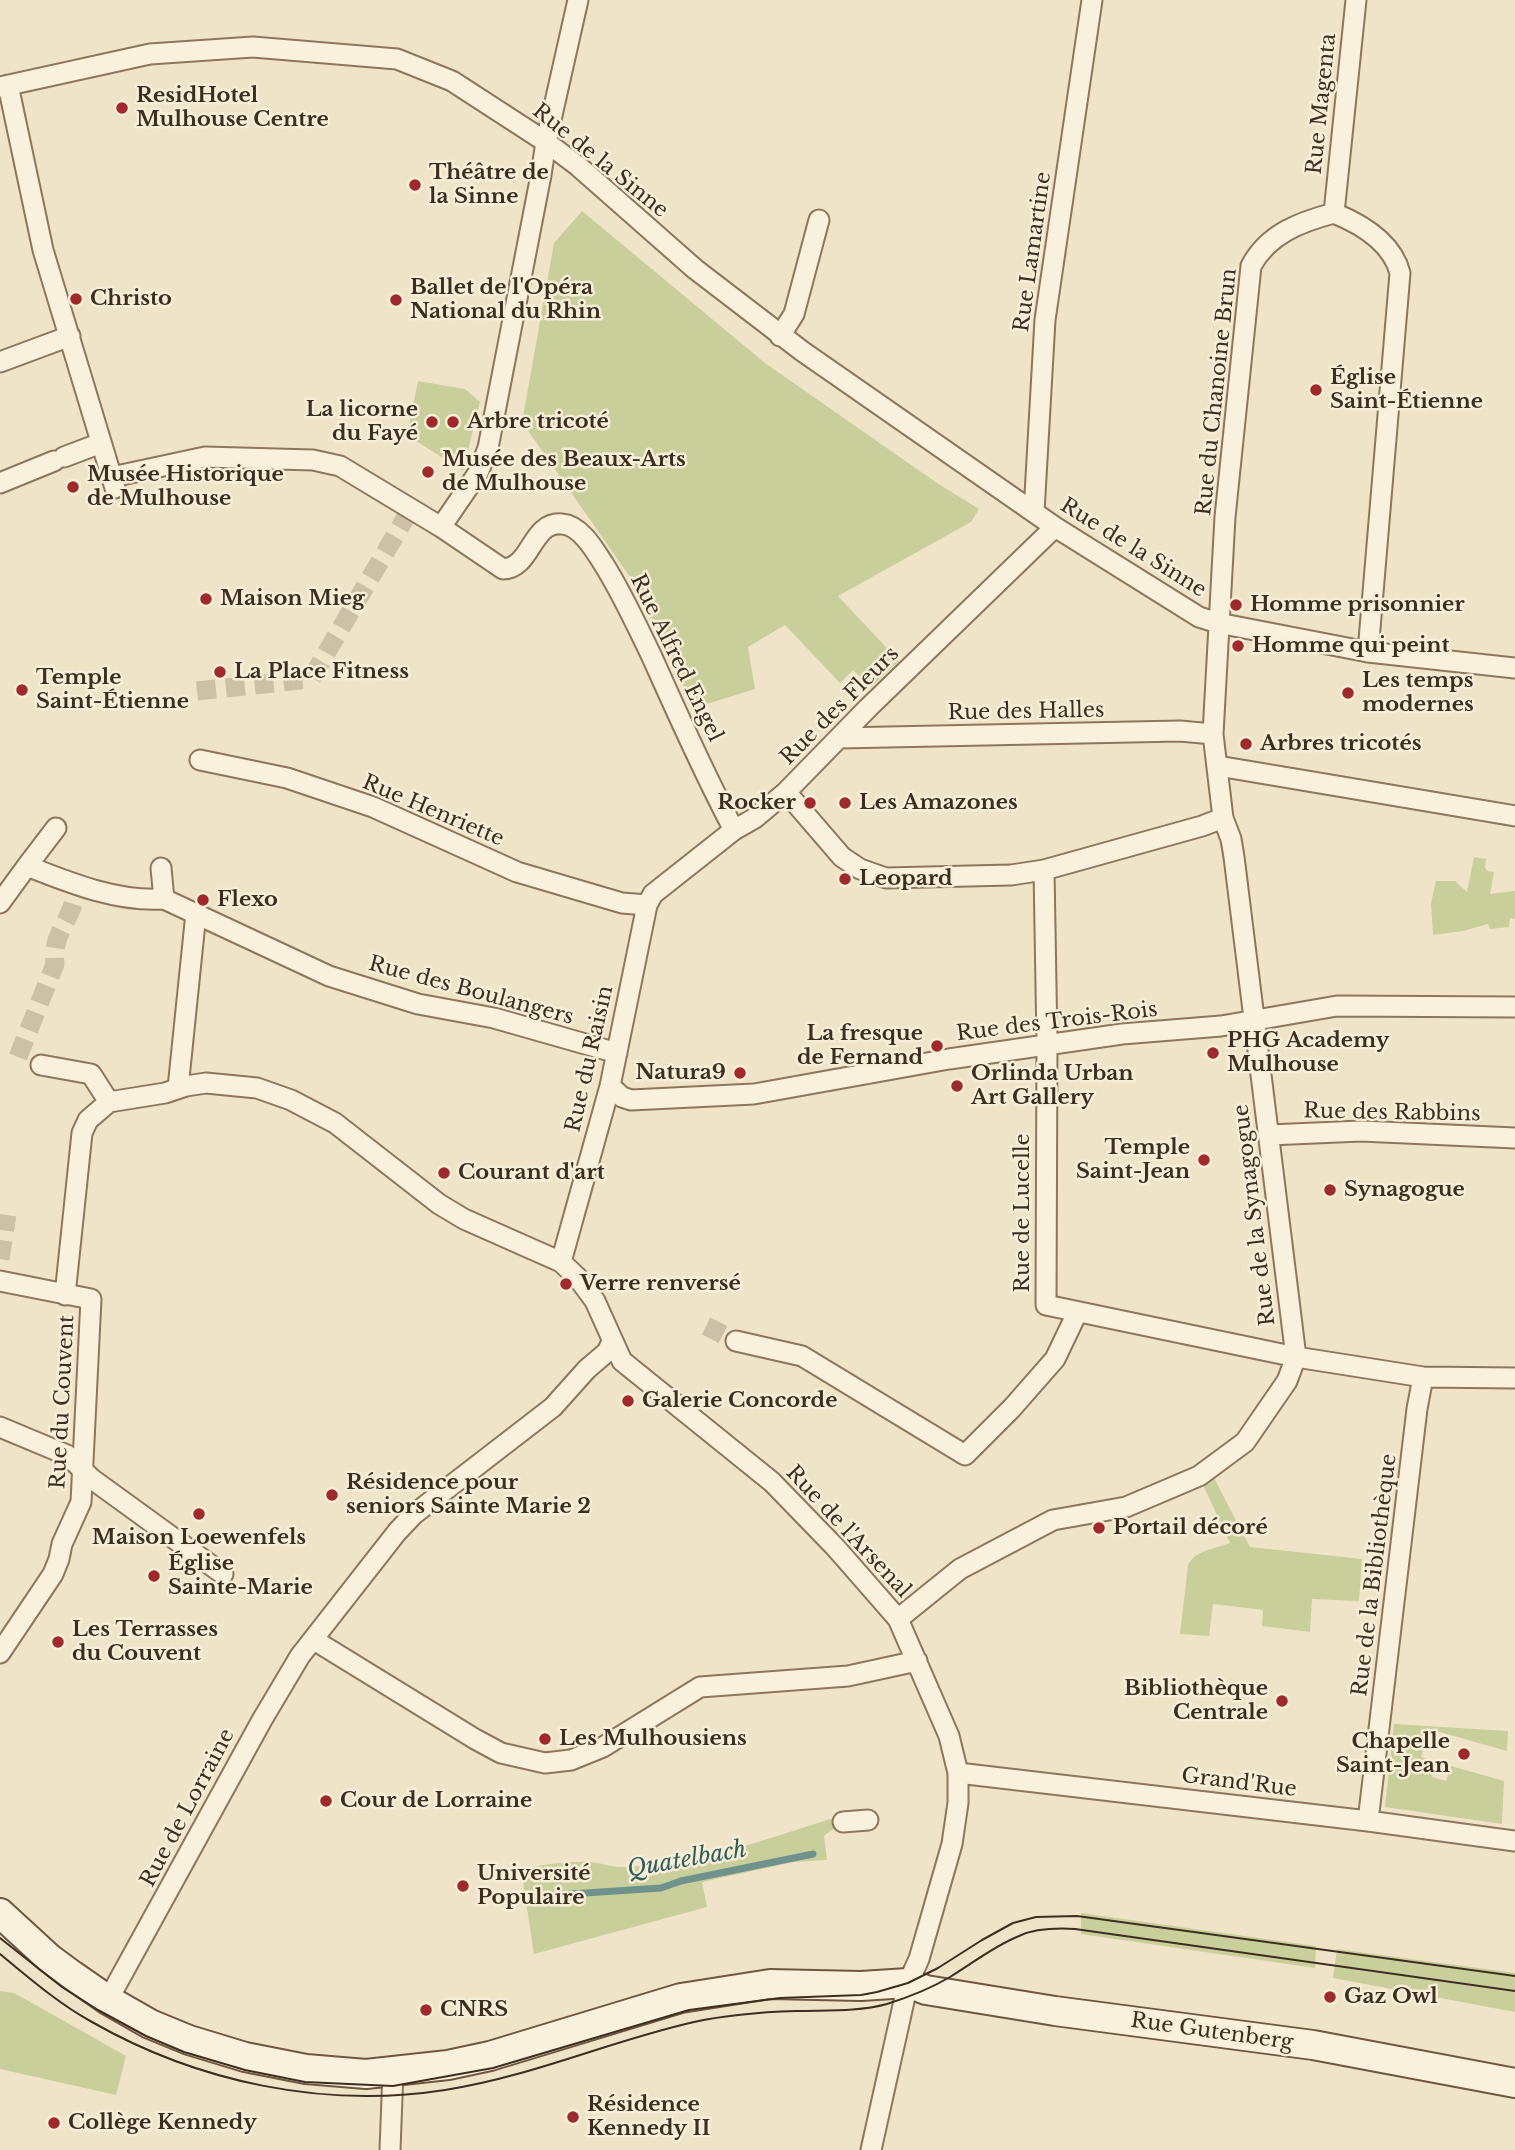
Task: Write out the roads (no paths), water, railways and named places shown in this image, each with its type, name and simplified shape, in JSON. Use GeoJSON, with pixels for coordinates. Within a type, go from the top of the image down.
{"type":"FeatureCollection","features":[{"type":"Feature","properties":{"kind":"street"},"geometry":{"type":"LineString","coordinates":[[4,86],[43,250],[114,483],[205,457],[313,460],[340,466],[409,513],[442,527],[478,473],[488,448],[546,142],[578,0]]}},
{"type":"Feature","properties":{"kind":"street","name":"Rue Lamartine"},"geometry":{"type":"LineString","coordinates":[[1034,512],[1045,320],[1092,0]]}},
{"type":"Feature","properties":{"kind":"street","name":"Rue Magenta"},"geometry":{"type":"LineString","coordinates":[[1334,213],[1356,0]]}},
{"type":"Feature","properties":{"kind":"street","name":"Rue de la Sinne"},"geometry":{"type":"LineString","coordinates":[[4,86],[150,54],[253,47],[397,59],[452,81],[546,142],[578,166],[695,269],[780,336],[1055,527],[1180,606],[1217,623],[1368,652],[1515,668]]}},
{"type":"Feature","properties":{"kind":"street"},"geometry":{"type":"LineString","coordinates":[[1334,213],[1359,224],[1383,245],[1397,264],[1400,273],[1368,652]]}},
{"type":"Feature","properties":{"kind":"street","name":"Rue du Chanoine Brun"},"geometry":{"type":"LineString","coordinates":[[1213,734],[1217,623],[1225,517],[1251,267],[1259,250],[1273,239],[1308,220],[1334,213]]}},
{"type":"Feature","properties":{"kind":"street"},"geometry":{"type":"LineString","coordinates":[[780,336],[794,314],[819,220]]}},
{"type":"Feature","properties":{"kind":"street"},"geometry":{"type":"LineString","coordinates":[[0,362],[70,336]]}},
{"type":"Feature","properties":{"kind":"street"},"geometry":{"type":"LineString","coordinates":[[0,483],[102,443]]}},
{"type":"Feature","properties":{"kind":"street","name":"Rue Alfred Engel"},"geometry":{"type":"LineString","coordinates":[[442,527],[503,569],[518,565],[541,531],[550,525],[568,524],[576,530],[603,563],[629,610],[734,830]]}},
{"type":"Feature","properties":{"kind":"street","name":"Rue des Fleurs"},"geometry":{"type":"LineString","coordinates":[[647,905],[657,889],[734,830],[755,818],[786,792],[868,708],[1055,527]]}},
{"type":"Feature","properties":{"kind":"street"},"geometry":{"type":"LineString","coordinates":[[868,708],[868,724],[879,737]]}},
{"type":"Feature","properties":{"kind":"street","name":"Rue des Halles"},"geometry":{"type":"LineString","coordinates":[[839,738],[1180,732],[1213,734]]}},
{"type":"Feature","properties":{"kind":"street","name":"Rue de la Synagogue"},"geometry":{"type":"LineString","coordinates":[[1213,734],[1223,818],[1234,857],[1296,1357]]}},
{"type":"Feature","properties":{"kind":"street","name":"Rue Henriette"},"geometry":{"type":"LineString","coordinates":[[200,760],[287,778],[373,807],[517,872],[622,903],[647,905]]}},
{"type":"Feature","properties":{"kind":"street"},"geometry":{"type":"LineString","coordinates":[[1218,766],[1515,817]]}},
{"type":"Feature","properties":{"kind":"street"},"geometry":{"type":"LineString","coordinates":[[786,792],[842,857],[860,869],[886,878],[1011,875],[1044,870],[1223,818]]}},
{"type":"Feature","properties":{"kind":"street"},"geometry":{"type":"LineString","coordinates":[[0,903],[56,828]]}},
{"type":"Feature","properties":{"kind":"street"},"geometry":{"type":"LineString","coordinates":[[27,866],[77,894],[145,900],[164,899],[161,868]]}},
{"type":"Feature","properties":{"kind":"street","name":"Rue de Lucelle"},"geometry":{"type":"LineString","coordinates":[[1044,870],[1047,1044],[1046,1305],[1077,1313]]}},
{"type":"Feature","properties":{"kind":"street","name":"Rue des Boulangers"},"geometry":{"type":"LineString","coordinates":[[164,899],[328,976],[418,1004],[494,1018],[617,1053]]}},
{"type":"Feature","properties":{"kind":"street","name":"Rue du Raisin"},"geometry":{"type":"LineString","coordinates":[[561,1262],[610,1086],[647,905]]}},
{"type":"Feature","properties":{"kind":"street"},"geometry":{"type":"LineString","coordinates":[[178,1088],[196,914]]}},
{"type":"Feature","properties":{"kind":"street","name":"Rue des Trois-Rois"},"geometry":{"type":"LineString","coordinates":[[610,1086],[622,1097],[631,1100],[754,1094],[1047,1044],[1122,1034],[1221,1026],[1337,1006],[1515,1007]]}},
{"type":"Feature","properties":{"kind":"street"},"geometry":{"type":"LineString","coordinates":[[41,1065],[91,1074],[109,1102]]}},
{"type":"Feature","properties":{"kind":"street"},"geometry":{"type":"LineString","coordinates":[[0,1281],[65,1295],[82,1133],[88,1120],[109,1102],[206,1083],[257,1088],[291,1100],[335,1123],[439,1204],[464,1219],[561,1262]]}},
{"type":"Feature","properties":{"kind":"street","name":"Rue des Rabbins"},"geometry":{"type":"LineString","coordinates":[[1269,1135],[1361,1131],[1515,1138]]}},
{"type":"Feature","properties":{"kind":"street","name":"Rue de l'Arsenal"},"geometry":{"type":"LineString","coordinates":[[561,1262],[578,1278],[595,1301],[607,1324],[617,1354],[630,1369],[772,1482],[836,1548],[898,1619],[949,1736],[958,1773],[958,1803],[952,1844],[919,1959],[908,1983],[870,2150]]}},
{"type":"Feature","properties":{"kind":"street","name":"Rue du Couvent"},"geometry":{"type":"LineString","coordinates":[[0,1653],[56,1567],[62,1544],[81,1502],[91,1299],[65,1295]]}},
{"type":"Feature","properties":{"kind":"street"},"geometry":{"type":"LineString","coordinates":[[736,1341],[802,1356],[965,1455],[1012,1408],[1055,1359],[1077,1313],[1296,1357],[1423,1377],[1515,1378]]}},
{"type":"Feature","properties":{"kind":"street","name":"Rue de Lorraine"},"geometry":{"type":"LineString","coordinates":[[108,2000],[261,1720],[300,1656],[413,1515],[553,1406],[587,1368],[607,1352],[612,1342]]}},
{"type":"Feature","properties":{"kind":"street"},"geometry":{"type":"LineString","coordinates":[[898,1619],[960,1569],[1053,1520],[1126,1507],[1199,1476],[1245,1442],[1287,1381],[1296,1357]]}},
{"type":"Feature","properties":{"kind":"street","name":"Rue de la Bibliothèque"},"geometry":{"type":"LineString","coordinates":[[1368,1821],[1423,1377]]}},
{"type":"Feature","properties":{"kind":"street"},"geometry":{"type":"LineString","coordinates":[[0,1427],[67,1455],[92,1479],[223,1574]]}},
{"type":"Feature","properties":{"kind":"street"},"geometry":{"type":"LineString","coordinates":[[314,1640],[501,1753],[545,1763],[570,1760],[603,1747],[700,1687],[848,1675],[917,1661]]}},
{"type":"Feature","properties":{"kind":"street","name":"Grand'Rue"},"geometry":{"type":"LineString","coordinates":[[958,1773],[1515,1841]]}},
{"type":"Feature","properties":{"kind":"street"},"geometry":{"type":"LineString","coordinates":[[843,1822],[868,1820]]}},
{"type":"Feature","properties":{"kind":"street","name":"Rue Gutenberg"},"geometry":{"type":"LineString","coordinates":[[0,1913],[49,1958],[108,2000],[150,2024],[204,2045],[245,2057],[306,2069],[366,2074],[448,2065],[491,2056],[681,1998],[771,1984],[861,1986],[908,1983],[926,1990],[1055,2011],[1313,2045],[1515,2083]]}},
{"type":"Feature","properties":{"kind":"street"},"geometry":{"type":"LineString","coordinates":[[390,2150],[393,2071]]}},
{"type":"Feature","properties":{"kind":"waterway","name":"Quatelbach"},"geometry":{"type":"LineString","coordinates":[[525,1897],[661,1888],[681,1881],[813,1854]]}},
{"type":"Feature","properties":{"kind":"tunnel"},"geometry":{"type":"LineString","coordinates":[[197,691],[311,679],[406,517]]}},
{"type":"Feature","properties":{"kind":"tunnel"},"geometry":{"type":"LineString","coordinates":[[18,1057],[55,964],[58,938],[74,901]]}},
{"type":"Feature","properties":{"kind":"tunnel"},"geometry":{"type":"LineString","coordinates":[[0,1259],[7,1215]]}},
{"type":"Feature","properties":{"kind":"tunnel"},"geometry":{"type":"LineString","coordinates":[[706,1326],[736,1341]]}},
{"type":"Feature","properties":{"kind":"tram line"},"geometry":{"type":"LineString","coordinates":[[0,1938],[62,1987],[98,2010],[146,2036],[184,2052],[245,2070],[305,2082],[393,2086],[493,2068],[689,2010],[780,1998],[877,1992],[908,1983],[1013,1923],[1036,1917],[1077,1916],[1515,1976]]}},
{"type":"Feature","properties":{"kind":"tram line"},"geometry":{"type":"LineString","coordinates":[[0,1954],[80,2015],[132,2043],[174,2061],[262,2086],[354,2096],[399,2095],[477,2084],[706,2020],[771,2012],[876,2007],[935,1985],[1010,1940],[1032,1931],[1047,1929],[1075,1929],[1515,1991]]}},
{"type":"Feature","properties":{"kind":"place","name":"ResidHotel Mulhouse Centre"},"geometry":{"type":"Point","coordinates":[122,108]}},
{"type":"Feature","properties":{"kind":"place","name":"Théâtre de la Sinne"},"geometry":{"type":"Point","coordinates":[415,185]}},
{"type":"Feature","properties":{"kind":"place","name":"Christo"},"geometry":{"type":"Point","coordinates":[76,299]}},
{"type":"Feature","properties":{"kind":"place","name":"Ballet de l'Opéra National du Rhin"},"geometry":{"type":"Point","coordinates":[396,300]}},
{"type":"Feature","properties":{"kind":"place","name":"Église Saint-Étienne"},"geometry":{"type":"Point","coordinates":[1316,390]}},
{"type":"Feature","properties":{"kind":"place","name":"La licorne du Fayé"},"geometry":{"type":"Point","coordinates":[432,422]}},
{"type":"Feature","properties":{"kind":"place","name":"Arbre tricoté"},"geometry":{"type":"Point","coordinates":[453,422]}},
{"type":"Feature","properties":{"kind":"place","name":"Musée des Beaux-Arts de Mulhouse"},"geometry":{"type":"Point","coordinates":[428,472]}},
{"type":"Feature","properties":{"kind":"place","name":"Musée Historique de Mulhouse"},"geometry":{"type":"Point","coordinates":[73,487]}},
{"type":"Feature","properties":{"kind":"place","name":"Maison Mieg"},"geometry":{"type":"Point","coordinates":[206,599]}},
{"type":"Feature","properties":{"kind":"place","name":"Homme prisonnier"},"geometry":{"type":"Point","coordinates":[1236,605]}},
{"type":"Feature","properties":{"kind":"place","name":"Homme qui peint"},"geometry":{"type":"Point","coordinates":[1238,646]}},
{"type":"Feature","properties":{"kind":"place","name":"La Place Fitness"},"geometry":{"type":"Point","coordinates":[220,672]}},
{"type":"Feature","properties":{"kind":"place","name":"Temple Saint-Étienne"},"geometry":{"type":"Point","coordinates":[22,690]}},
{"type":"Feature","properties":{"kind":"place","name":"Les temps modernes"},"geometry":{"type":"Point","coordinates":[1348,693]}},
{"type":"Feature","properties":{"kind":"place","name":"Arbres tricotés"},"geometry":{"type":"Point","coordinates":[1246,744]}},
{"type":"Feature","properties":{"kind":"place","name":"Rocker"},"geometry":{"type":"Point","coordinates":[810,803]}},
{"type":"Feature","properties":{"kind":"place","name":"Les Amazones"},"geometry":{"type":"Point","coordinates":[845,803]}},
{"type":"Feature","properties":{"kind":"place","name":"Leopard"},"geometry":{"type":"Point","coordinates":[845,879]}},
{"type":"Feature","properties":{"kind":"place","name":"Flexo"},"geometry":{"type":"Point","coordinates":[203,900]}},
{"type":"Feature","properties":{"kind":"place","name":"La fresque de Fernand"},"geometry":{"type":"Point","coordinates":[937,1046]}},
{"type":"Feature","properties":{"kind":"place","name":"PHG Academy Mulhouse"},"geometry":{"type":"Point","coordinates":[1213,1053]}},
{"type":"Feature","properties":{"kind":"place","name":"Natura9"},"geometry":{"type":"Point","coordinates":[740,1073]}},
{"type":"Feature","properties":{"kind":"place","name":"Orlinda Urban Art Gallery"},"geometry":{"type":"Point","coordinates":[957,1086]}},
{"type":"Feature","properties":{"kind":"place","name":"Temple Saint-Jean"},"geometry":{"type":"Point","coordinates":[1204,1160]}},
{"type":"Feature","properties":{"kind":"place","name":"Courant d'art"},"geometry":{"type":"Point","coordinates":[444,1173]}},
{"type":"Feature","properties":{"kind":"place","name":"Synagogue"},"geometry":{"type":"Point","coordinates":[1330,1190]}},
{"type":"Feature","properties":{"kind":"place","name":"Verre renversé"},"geometry":{"type":"Point","coordinates":[566,1284]}},
{"type":"Feature","properties":{"kind":"place","name":"Galerie Concorde"},"geometry":{"type":"Point","coordinates":[628,1401]}},
{"type":"Feature","properties":{"kind":"place","name":"Résidence pour seniors Sainte Marie 2"},"geometry":{"type":"Point","coordinates":[332,1495]}},
{"type":"Feature","properties":{"kind":"place","name":"Maison Loewenfels"},"geometry":{"type":"Point","coordinates":[199,1514]}},
{"type":"Feature","properties":{"kind":"place","name":"Portail décoré"},"geometry":{"type":"Point","coordinates":[1099,1528]}},
{"type":"Feature","properties":{"kind":"place","name":"Église Sainte-Marie"},"geometry":{"type":"Point","coordinates":[154,1576]}},
{"type":"Feature","properties":{"kind":"place","name":"Les Terrasses du Couvent"},"geometry":{"type":"Point","coordinates":[58,1642]}},
{"type":"Feature","properties":{"kind":"place","name":"Bibliothèque Centrale"},"geometry":{"type":"Point","coordinates":[1282,1701]}},
{"type":"Feature","properties":{"kind":"place","name":"Les Mulhousiens"},"geometry":{"type":"Point","coordinates":[545,1739]}},
{"type":"Feature","properties":{"kind":"place","name":"Chapelle Saint-Jean"},"geometry":{"type":"Point","coordinates":[1464,1754]}},
{"type":"Feature","properties":{"kind":"place","name":"Cour de Lorraine"},"geometry":{"type":"Point","coordinates":[326,1801]}},
{"type":"Feature","properties":{"kind":"place","name":"Université Populaire"},"geometry":{"type":"Point","coordinates":[463,1886]}},
{"type":"Feature","properties":{"kind":"place","name":"Gaz Owl"},"geometry":{"type":"Point","coordinates":[1330,1997]}},
{"type":"Feature","properties":{"kind":"place","name":"CNRS"},"geometry":{"type":"Point","coordinates":[426,2010]}},
{"type":"Feature","properties":{"kind":"place","name":"Résidence Kennedy II"},"geometry":{"type":"Point","coordinates":[573,2117]}},
{"type":"Feature","properties":{"kind":"place","name":"Collège Kennedy"},"geometry":{"type":"Point","coordinates":[54,2123]}}]}
